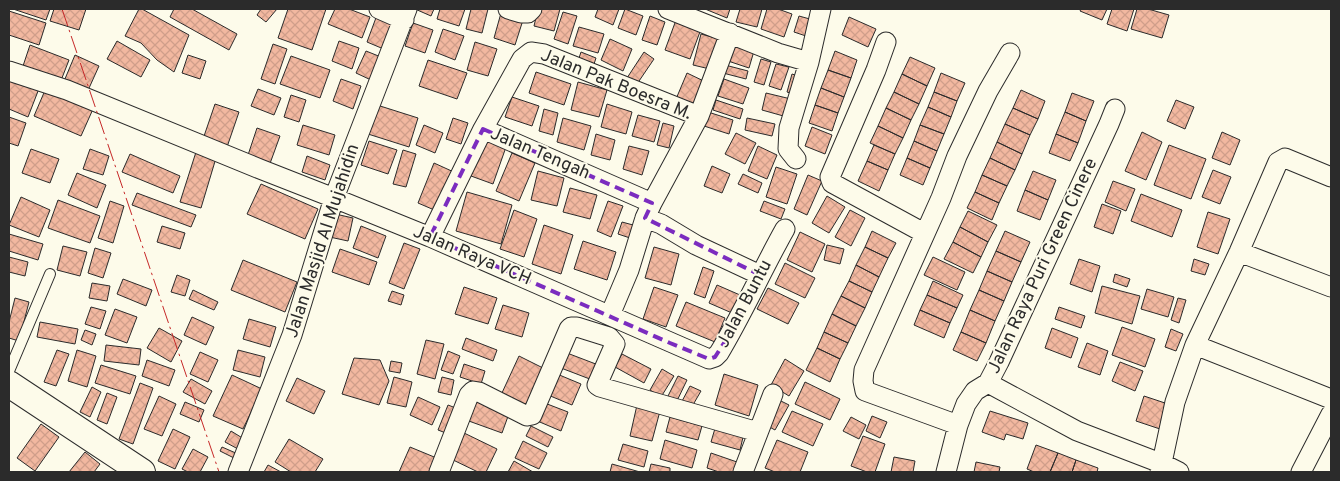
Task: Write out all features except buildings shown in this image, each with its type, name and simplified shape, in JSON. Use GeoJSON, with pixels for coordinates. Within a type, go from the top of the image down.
{"type":"FeatureCollection","features":[{"type":"Feature","properties":{"kind":"main road"},"geometry":{"type":"LineString","coordinates":[[9,384],[140,471]]}},
{"type":"Feature","properties":{"kind":"street"},"geometry":{"type":"LineString","coordinates":[[379,9],[405,14]]}},
{"type":"Feature","properties":{"kind":"street"},"geometry":{"type":"LineString","coordinates":[[508,9],[520,13],[528,13],[532,9]]}},
{"type":"Feature","properties":{"kind":"street"},"geometry":{"type":"LineString","coordinates":[[668,9],[778,53],[809,62]]}},
{"type":"Feature","properties":{"kind":"street"},"geometry":{"type":"LineString","coordinates":[[796,159],[788,149],[789,128],[809,62],[820,9]]}},
{"type":"Feature","properties":{"kind":"street","name":"Jalan Masjid Al Mujahidin"},"geometry":{"type":"LineString","coordinates":[[238,472],[292,335],[334,198],[405,14]]}},
{"type":"Feature","properties":{"kind":"street"},"geometry":{"type":"LineString","coordinates":[[699,116],[730,33]]}},
{"type":"Feature","properties":{"kind":"street"},"geometry":{"type":"LineString","coordinates":[[886,42],[830,177],[832,183],[924,233]]}},
{"type":"Feature","properties":{"kind":"street","name":"Jalan Pak Boesra M."},"geometry":{"type":"LineString","coordinates":[[483,129],[522,59],[531,52],[553,57],[699,116],[649,210],[629,270],[610,316]]}},
{"type":"Feature","properties":{"kind":"street"},"geometry":{"type":"LineString","coordinates":[[958,424],[865,391],[863,381],[864,370],[941,198],[957,156],[980,107],[1010,54]]}},
{"type":"Feature","properties":{"kind":"street","name":"Jalan Raya VCH"},"geometry":{"type":"LineString","coordinates":[[9,71],[67,90],[334,198],[610,316]]}},
{"type":"Feature","properties":{"kind":"street","name":"Jalan Raya Puri Green Cinere"},"geometry":{"type":"LineString","coordinates":[[946,472],[958,424],[966,404],[976,391],[988,383],[1102,141],[1114,109]]}},
{"type":"Feature","properties":{"kind":"street","name":"Jalan Tengah"},"geometry":{"type":"LineString","coordinates":[[430,238],[483,129],[649,210],[661,224],[696,245],[760,275]]}},
{"type":"Feature","properties":{"kind":"street"},"geometry":{"type":"LineString","coordinates":[[988,383],[1077,431],[1168,469],[1175,402],[1195,345],[1239,252],[1278,162],[1285,158],[1331,178]]}},
{"type":"Feature","properties":{"kind":"street","name":"Jalan Buntu"},"geometry":{"type":"LineString","coordinates":[[610,316],[709,358],[715,357],[738,321],[785,229]]}},
{"type":"Feature","properties":{"kind":"street"},"geometry":{"type":"LineString","coordinates":[[1239,252],[1331,287]]}},
{"type":"Feature","properties":{"kind":"street"},"geometry":{"type":"LineString","coordinates":[[439,472],[469,395],[473,391],[479,392],[527,416],[532,415],[571,327],[577,327],[609,337],[615,344],[598,385],[600,387],[758,432]]}},
{"type":"Feature","properties":{"kind":"street"},"geometry":{"type":"LineString","coordinates":[[1195,345],[1331,400]]}},
{"type":"Feature","properties":{"kind":"street"},"geometry":{"type":"LineString","coordinates":[[743,472],[773,394]]}},
{"type":"Feature","properties":{"kind":"street"},"geometry":{"type":"LineString","coordinates":[[1301,472],[1331,414]]}},
{"type":"Feature","properties":{"kind":"lane"},"geometry":{"type":"LineString","coordinates":[[9,371],[50,274]]}},
{"type":"Feature","properties":{"kind":"highlighted area"},"geometry":{"type":"Polygon","coordinates":[[[483,129],[652,203],[645,218],[760,275],[738,321],[715,357],[709,359],[430,237],[483,129]]]}},
{"type":"Feature","properties":{"kind":"power"},"geometry":{"type":"LineString","coordinates":[[62,9],[219,472]]}}]}
